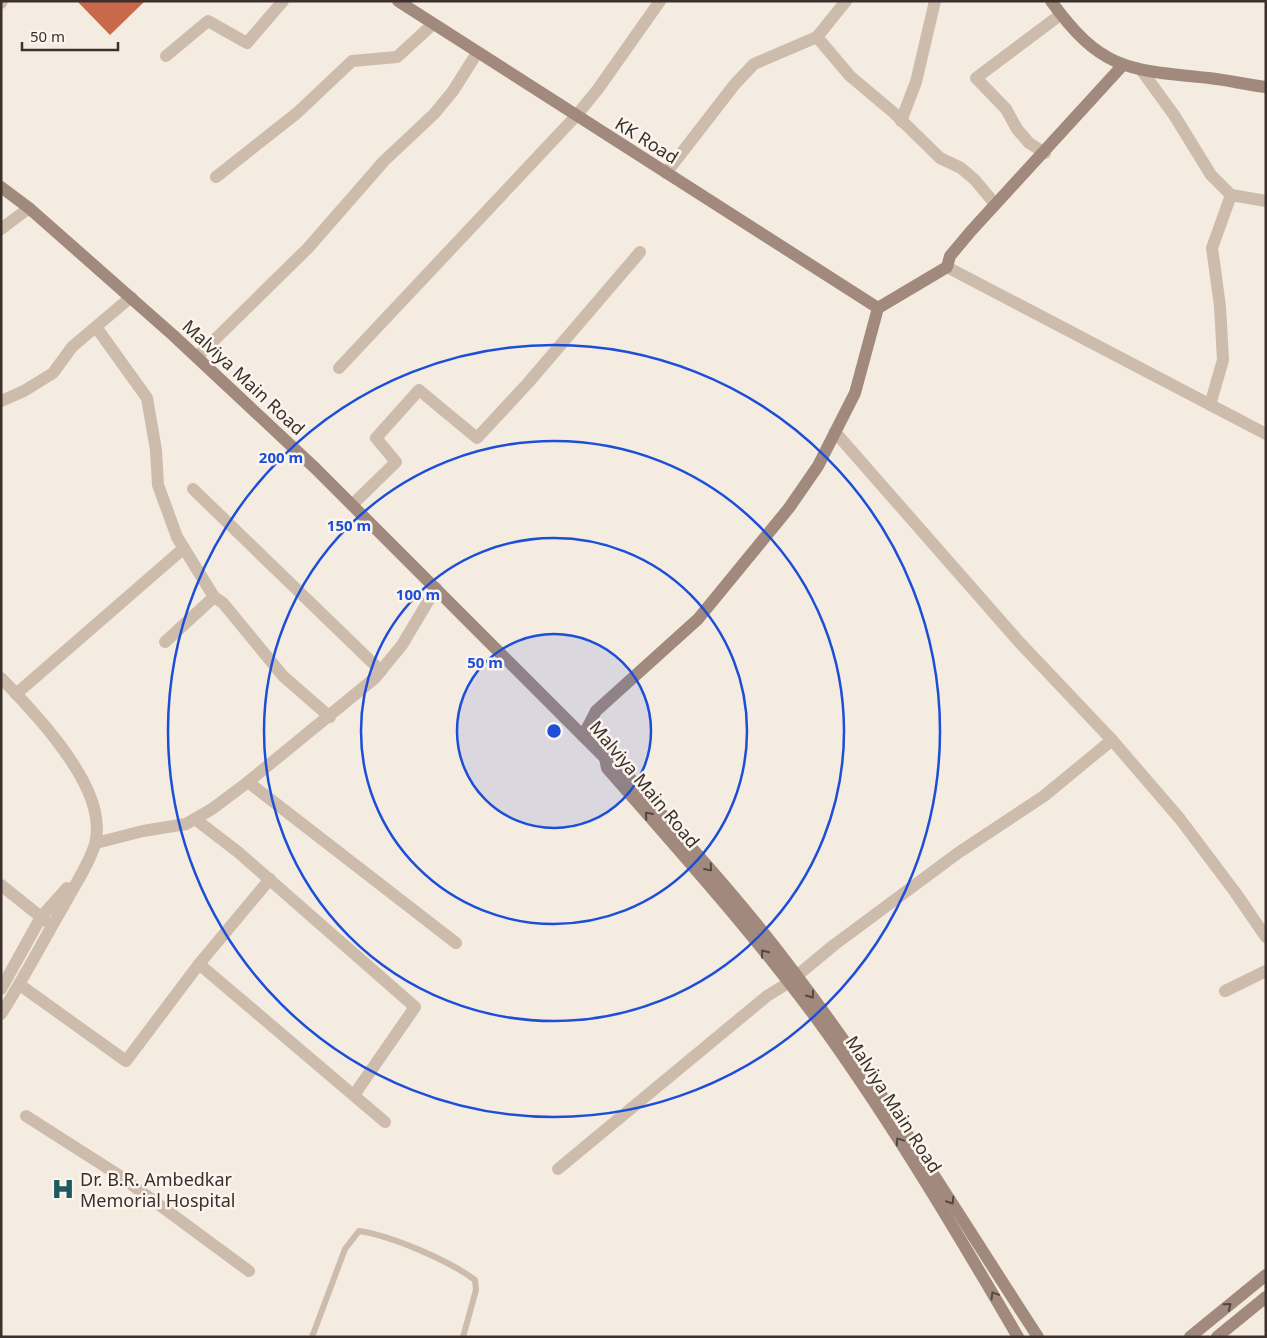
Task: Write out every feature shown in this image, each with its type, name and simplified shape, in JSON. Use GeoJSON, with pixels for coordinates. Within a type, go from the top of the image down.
{"type":"FeatureCollection","features":[{"type":"Feature","properties":{"kind":"street"},"geometry":{"type":"LineString","coordinates":[[166,56],[208,21],[247,43],[283,1]]}},
{"type":"Feature","properties":{"kind":"street","name":"KK Road"},"geometry":{"type":"LineString","coordinates":[[398,1],[878,308]]}},
{"type":"Feature","properties":{"kind":"street"},"geometry":{"type":"LineString","coordinates":[[339,368],[576,116],[598,89],[660,1]]}},
{"type":"Feature","properties":{"kind":"street"},"geometry":{"type":"LineString","coordinates":[[666,173],[735,84],[754,64],[817,37],[846,1]]}},
{"type":"Feature","properties":{"kind":"street"},"geometry":{"type":"LineString","coordinates":[[901,120],[916,82],[935,1]]}},
{"type":"Feature","properties":{"kind":"street"},"geometry":{"type":"LineString","coordinates":[[1051,1],[1060,15],[1086,44],[1122,66],[1142,71],[1266,87]]}},
{"type":"Feature","properties":{"kind":"street"},"geometry":{"type":"LineString","coordinates":[[1045,153],[1029,143],[1017,129],[1006,109],[976,78],[1060,15]]}},
{"type":"Feature","properties":{"kind":"street"},"geometry":{"type":"LineString","coordinates":[[216,177],[297,113],[352,61],[397,57],[433,24]]}},
{"type":"Feature","properties":{"kind":"street"},"geometry":{"type":"LineString","coordinates":[[817,37],[850,76],[901,120],[940,158],[961,168],[976,180],[995,204]]}},
{"type":"Feature","properties":{"kind":"street"},"geometry":{"type":"LineString","coordinates":[[197,357],[308,248],[384,161],[434,114],[453,91],[478,52]]}},
{"type":"Feature","properties":{"kind":"street"},"geometry":{"type":"LineString","coordinates":[[583,736],[596,711],[698,619],[724,590],[789,508],[818,466],[855,392],[878,308],[947,267],[950,256],[995,204],[1045,153],[1122,66]]}},
{"type":"Feature","properties":{"kind":"street"},"geometry":{"type":"LineString","coordinates":[[1142,71],[1174,115],[1211,176],[1231,195],[1266,201]]}},
{"type":"Feature","properties":{"kind":"street","name":"Malviya Main Road"},"geometry":{"type":"LineString","coordinates":[[1,187],[29,208],[197,357],[315,468],[605,758],[614,760],[667,828],[740,903],[792,979],[862,1066],[915,1155],[1018,1337]]}},
{"type":"Feature","properties":{"kind":"street"},"geometry":{"type":"LineString","coordinates":[[1210,405],[1223,360],[1220,306],[1212,248],[1231,195]]}},
{"type":"Feature","properties":{"kind":"street"},"geometry":{"type":"LineString","coordinates":[[1,228],[29,208]]}},
{"type":"Feature","properties":{"kind":"street"},"geometry":{"type":"LineString","coordinates":[[352,505],[396,462],[376,438],[419,390],[477,438],[528,383],[640,252]]}},
{"type":"Feature","properties":{"kind":"street"},"geometry":{"type":"LineString","coordinates":[[947,267],[1266,434]]}},
{"type":"Feature","properties":{"kind":"street"},"geometry":{"type":"LineString","coordinates":[[1,401],[24,391],[52,373],[72,347],[130,297]]}},
{"type":"Feature","properties":{"kind":"street"},"geometry":{"type":"LineString","coordinates":[[96,327],[146,398],[156,450],[158,485],[177,537],[214,597],[223,602],[283,676],[330,716]]}},
{"type":"Feature","properties":{"kind":"street"},"geometry":{"type":"LineString","coordinates":[[835,432],[1020,643],[1112,740],[1180,819],[1266,937]]}},
{"type":"Feature","properties":{"kind":"street"},"geometry":{"type":"LineString","coordinates":[[193,489],[381,671]]}},
{"type":"Feature","properties":{"kind":"street"},"geometry":{"type":"LineString","coordinates":[[16,694],[184,548]]}},
{"type":"Feature","properties":{"kind":"street"},"geometry":{"type":"LineString","coordinates":[[96,843],[143,831],[186,824],[248,782],[330,716],[381,671],[402,645],[436,588]]}},
{"type":"Feature","properties":{"kind":"street"},"geometry":{"type":"LineString","coordinates":[[164,642],[214,597]]}},
{"type":"Feature","properties":{"kind":"street"},"geometry":{"type":"LineString","coordinates":[[1,678],[43,722],[66,754],[89,793],[96,818],[96,843],[82,872],[20,985],[1,1014]]}},
{"type":"Feature","properties":{"kind":"street"},"geometry":{"type":"LineString","coordinates":[[558,1169],[767,996],[958,853],[1044,796],[1112,740]]}},
{"type":"Feature","properties":{"kind":"street"},"geometry":{"type":"LineString","coordinates":[[248,782],[456,944]]}},
{"type":"Feature","properties":{"kind":"street"},"geometry":{"type":"LineString","coordinates":[[195,819],[220,837],[270,879],[415,1007],[354,1095]]}},
{"type":"Feature","properties":{"kind":"street"},"geometry":{"type":"LineString","coordinates":[[1,990],[41,916],[82,872]]}},
{"type":"Feature","properties":{"kind":"street"},"geometry":{"type":"LineString","coordinates":[[20,985],[126,1061],[199,964],[270,879]]}},
{"type":"Feature","properties":{"kind":"street"},"geometry":{"type":"LineString","coordinates":[[1,884],[52,926]]}},
{"type":"Feature","properties":{"kind":"street"},"geometry":{"type":"LineString","coordinates":[[199,964],[385,1122]]}},
{"type":"Feature","properties":{"kind":"street"},"geometry":{"type":"LineString","coordinates":[[1225,991],[1266,971]]}},
{"type":"Feature","properties":{"kind":"street"},"geometry":{"type":"LineString","coordinates":[[26,1116],[120,1176],[249,1271]]}},
{"type":"Feature","properties":{"kind":"street"},"geometry":{"type":"LineString","coordinates":[[915,1155],[1038,1337]]}},
{"type":"Feature","properties":{"kind":"street"},"geometry":{"type":"LineString","coordinates":[[1190,1337],[1266,1275]]}},
{"type":"Feature","properties":{"kind":"street"},"geometry":{"type":"LineString","coordinates":[[1217,1337],[1266,1296]]}},
{"type":"Feature","properties":{"kind":"lane"},"geometry":{"type":"LineString","coordinates":[[312,1337],[345,1249],[358,1232],[375,1234],[451,1264],[475,1280],[476,1290],[463,1337]]}},
{"type":"Feature","properties":{"kind":"building"},"geometry":{"type":"Polygon","coordinates":[[[77,1],[145,1],[110,35],[77,1]]]}},
{"type":"Feature","properties":{"kind":"place","name":"Dr. B.R. Ambedkar Memorial Hospital"},"geometry":{"type":"Point","coordinates":[63,1189]}}]}
